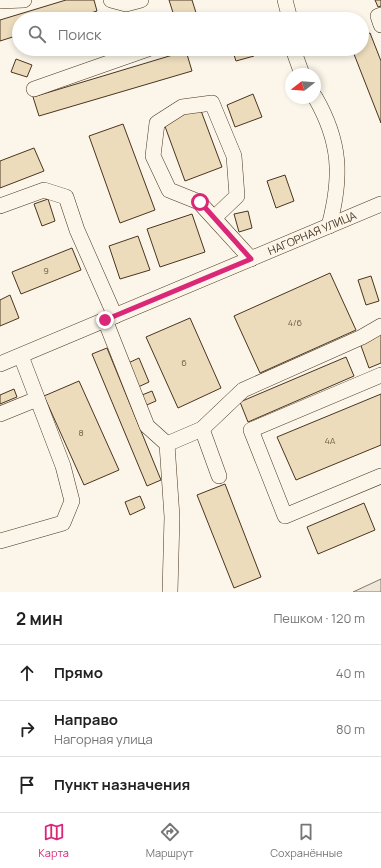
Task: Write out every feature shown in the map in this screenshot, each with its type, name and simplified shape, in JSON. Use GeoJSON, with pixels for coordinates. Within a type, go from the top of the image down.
{"type":"FeatureCollection","features":[{"type":"Feature","properties":{"kind":"street"},"geometry":{"type":"LineString","coordinates":[[0,1],[24,0]]}},
{"type":"Feature","properties":{"kind":"street"},"geometry":{"type":"LineString","coordinates":[[111,0],[126,4],[141,0]]}},
{"type":"Feature","properties":{"kind":"street"},"geometry":{"type":"LineString","coordinates":[[285,0],[288,12]]}},
{"type":"Feature","properties":{"kind":"street"},"geometry":{"type":"LineString","coordinates":[[381,15],[378,16],[381,25]]}},
{"type":"Feature","properties":{"kind":"street"},"geometry":{"type":"LineString","coordinates":[[34,89],[128,56]]}},
{"type":"Feature","properties":{"kind":"street"},"geometry":{"type":"LineString","coordinates":[[294,56],[300,68]]}},
{"type":"Feature","properties":{"kind":"street"},"geometry":{"type":"LineString","coordinates":[[214,218],[237,196],[234,156],[212,104],[182,107],[157,123],[153,156],[169,190],[200,202],[214,218],[251,259]]}},
{"type":"Feature","properties":{"kind":"street"},"geometry":{"type":"LineString","coordinates":[[318,104],[336,144],[339,179],[336,201],[329,226]]}},
{"type":"Feature","properties":{"kind":"street"},"geometry":{"type":"LineString","coordinates":[[0,206],[44,190],[66,197],[147,426],[167,444],[172,517],[170,592]]}},
{"type":"Feature","properties":{"kind":"street","name":"НАГОРНАЯ УЛИЦА"},"geometry":{"type":"LineString","coordinates":[[0,364],[381,204]]}},
{"type":"Feature","properties":{"kind":"street"},"geometry":{"type":"LineString","coordinates":[[167,444],[202,429],[243,390],[362,337],[381,326]]}},
{"type":"Feature","properties":{"kind":"street"},"geometry":{"type":"LineString","coordinates":[[0,541],[63,523],[72,500],[63,466],[21,356]]}},
{"type":"Feature","properties":{"kind":"street"},"geometry":{"type":"LineString","coordinates":[[381,375],[251,430],[285,516],[381,476]]}},
{"type":"Feature","properties":{"kind":"street"},"geometry":{"type":"LineString","coordinates":[[0,414],[37,399]]}},
{"type":"Feature","properties":{"kind":"street"},"geometry":{"type":"LineString","coordinates":[[202,429],[219,476]]}},
{"type":"Feature","properties":{"kind":"shaded area"},"geometry":{"type":"Polygon","coordinates":[[[381,579],[381,592],[353,592],[381,579]]]}},
{"type":"Feature","properties":{"kind":"building"},"geometry":{"type":"Polygon","coordinates":[[[66,0],[94,0],[97,11],[94,12],[26,12],[66,0]]]}},
{"type":"Feature","properties":{"kind":"building"},"geometry":{"type":"Polygon","coordinates":[[[169,0],[192,0],[196,12],[173,12],[169,0]]]}},
{"type":"Feature","properties":{"kind":"building"},"geometry":{"type":"Polygon","coordinates":[[[375,0],[381,0],[381,6],[378,7],[375,0]]]}},
{"type":"Feature","properties":{"kind":"building"},"geometry":{"type":"Polygon","coordinates":[[[12,16],[12,37],[0,41],[0,20],[12,16]]]}},
{"type":"Feature","properties":{"kind":"building"},"geometry":{"type":"Polygon","coordinates":[[[369,33],[381,61],[381,123],[355,56],[369,56],[369,33]]]}},
{"type":"Feature","properties":{"kind":"building"},"geometry":{"type":"Polygon","coordinates":[[[169,56],[188,56],[192,71],[39,116],[33,97],[169,56]]]}},
{"type":"Feature","properties":{"kind":"building"},"geometry":{"type":"Polygon","coordinates":[[[234,56],[254,56],[236,61],[234,56]]]}},
{"type":"Feature","properties":{"kind":"building"},"geometry":{"type":"Polygon","coordinates":[[[16,59],[32,65],[27,77],[11,72],[16,59]]]}},
{"type":"Feature","properties":{"kind":"building"},"geometry":{"type":"Polygon","coordinates":[[[253,94],[262,117],[235,127],[227,105],[253,94]]]}},
{"type":"Feature","properties":{"kind":"building"},"geometry":{"type":"Polygon","coordinates":[[[200,108],[222,167],[185,181],[163,121],[200,108]]]}},
{"type":"Feature","properties":{"kind":"building"},"geometry":{"type":"Polygon","coordinates":[[[123,124],[155,210],[120,223],[89,136],[123,124]]]}},
{"type":"Feature","properties":{"kind":"building"},"geometry":{"type":"Polygon","coordinates":[[[34,148],[44,171],[0,188],[0,161],[34,148]]]}},
{"type":"Feature","properties":{"kind":"building"},"geometry":{"type":"Polygon","coordinates":[[[285,175],[294,201],[276,208],[267,181],[285,175]]]}},
{"type":"Feature","properties":{"kind":"building"},"geometry":{"type":"Polygon","coordinates":[[[48,199],[55,221],[42,226],[34,204],[48,199]]]}},
{"type":"Feature","properties":{"kind":"building"},"geometry":{"type":"Polygon","coordinates":[[[248,211],[252,228],[239,232],[234,214],[248,211]]]}},
{"type":"Feature","properties":{"kind":"building"},"geometry":{"type":"Polygon","coordinates":[[[192,214],[205,252],[160,267],[147,229],[192,214]]]}},
{"type":"Feature","properties":{"kind":"building"},"geometry":{"type":"Polygon","coordinates":[[[138,236],[150,270],[120,279],[109,246],[138,236]]]}},
{"type":"Feature","properties":{"kind":"building"},"geometry":{"type":"Polygon","coordinates":[[[72,248],[81,270],[21,294],[12,272],[72,248]]]}},
{"type":"Feature","properties":{"kind":"building"},"geometry":{"type":"Polygon","coordinates":[[[330,273],[356,330],[260,373],[234,316],[330,273]]]}},
{"type":"Feature","properties":{"kind":"building"},"geometry":{"type":"Polygon","coordinates":[[[371,276],[379,301],[366,305],[358,280],[371,276]]]}},
{"type":"Feature","properties":{"kind":"building"},"geometry":{"type":"Polygon","coordinates":[[[10,295],[19,318],[0,326],[0,300],[10,295]]]}},
{"type":"Feature","properties":{"kind":"building"},"geometry":{"type":"Polygon","coordinates":[[[190,318],[221,388],[178,408],[146,337],[190,318]]]}},
{"type":"Feature","properties":{"kind":"building"},"geometry":{"type":"Polygon","coordinates":[[[381,334],[381,363],[369,368],[360,343],[381,334]]]}},
{"type":"Feature","properties":{"kind":"building"},"geometry":{"type":"Polygon","coordinates":[[[107,348],[161,480],[147,486],[92,354],[107,348]]]}},
{"type":"Feature","properties":{"kind":"building"},"geometry":{"type":"Polygon","coordinates":[[[346,357],[354,376],[248,422],[240,402],[346,357]]]}},
{"type":"Feature","properties":{"kind":"building"},"geometry":{"type":"Polygon","coordinates":[[[139,358],[149,382],[136,388],[126,364],[139,358]]]}},
{"type":"Feature","properties":{"kind":"building"},"geometry":{"type":"Polygon","coordinates":[[[79,381],[119,470],[84,485],[44,396],[79,381]]]}},
{"type":"Feature","properties":{"kind":"building"},"geometry":{"type":"Polygon","coordinates":[[[14,389],[17,397],[0,404],[0,395],[14,389]]]}},
{"type":"Feature","properties":{"kind":"building"},"geometry":{"type":"Polygon","coordinates":[[[152,391],[156,401],[142,407],[137,397],[152,391]]]}},
{"type":"Feature","properties":{"kind":"building"},"geometry":{"type":"Polygon","coordinates":[[[381,394],[381,445],[296,480],[277,437],[381,394]]]}},
{"type":"Feature","properties":{"kind":"building"},"geometry":{"type":"Polygon","coordinates":[[[225,484],[261,577],[234,588],[197,495],[225,484]]]}},
{"type":"Feature","properties":{"kind":"building"},"geometry":{"type":"Polygon","coordinates":[[[140,496],[145,508],[130,515],[125,502],[140,496]]]}},
{"type":"Feature","properties":{"kind":"building"},"geometry":{"type":"Polygon","coordinates":[[[364,503],[375,530],[318,554],[307,527],[364,503]]]}},
{"type":"Feature","properties":{"kind":"route"},"geometry":{"type":"LineString","coordinates":[[105,320],[251,259],[200,202]]}}]}
